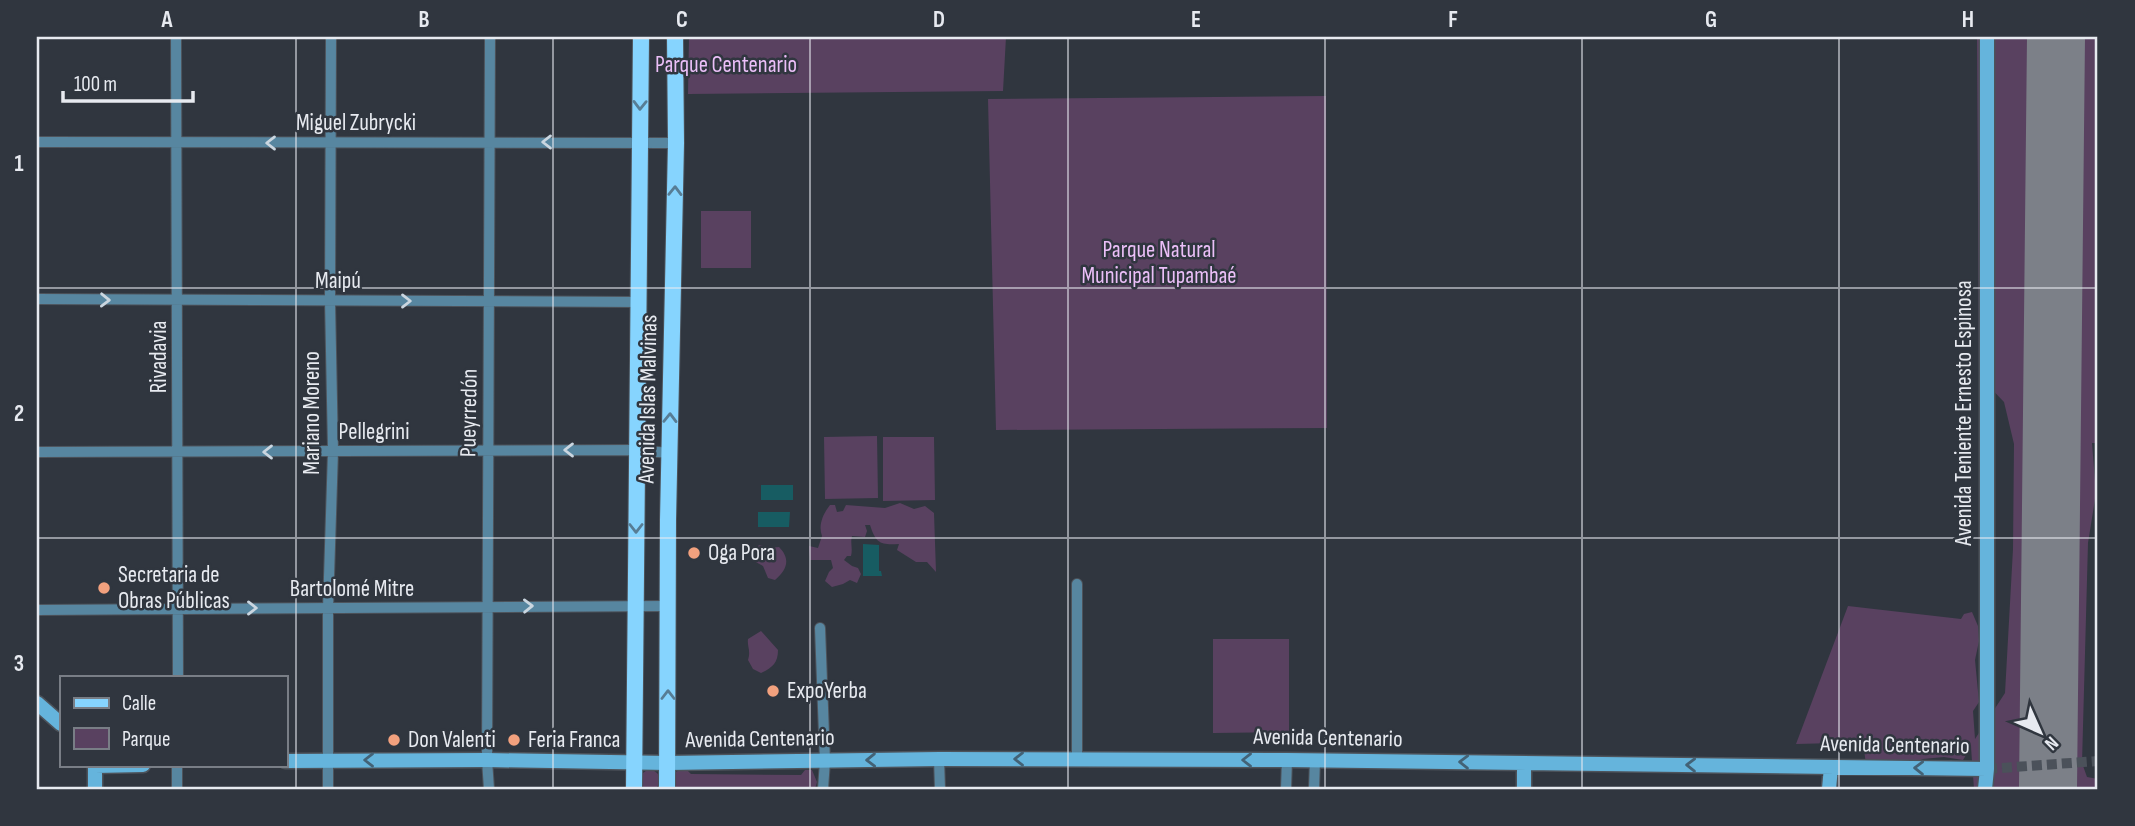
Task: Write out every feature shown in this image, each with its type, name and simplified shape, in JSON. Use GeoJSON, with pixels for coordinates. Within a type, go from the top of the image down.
{"type":"FeatureCollection","features":[{"type":"Feature","properties":{"kind":"main road","name":"Avenida Islas Malvinas"},"geometry":{"type":"LineString","coordinates":[[634,789],[641,37]]}},
{"type":"Feature","properties":{"kind":"main road","name":"Avenida Islas Malvinas"},"geometry":{"type":"LineString","coordinates":[[667,789],[676,37]]}},
{"type":"Feature","properties":{"kind":"main road","name":"Avenida Teniente Ernesto Espinosa"},"geometry":{"type":"LineString","coordinates":[[1985,789],[1987,37]]}},
{"type":"Feature","properties":{"kind":"main road"},"geometry":{"type":"LineString","coordinates":[[37,703],[60,723]]}},
{"type":"Feature","properties":{"kind":"main road","name":"Avenida Centenario"},"geometry":{"type":"LineString","coordinates":[[287,761],[668,763],[939,759],[1315,760],[1987,769]]}},
{"type":"Feature","properties":{"kind":"main road"},"geometry":{"type":"LineString","coordinates":[[1524,763],[1524,789]]}},
{"type":"Feature","properties":{"kind":"main road"},"geometry":{"type":"LineString","coordinates":[[94,766],[95,789]]}},
{"type":"Feature","properties":{"kind":"main road"},"geometry":{"type":"LineString","coordinates":[[1829,789],[1831,767]]}},
{"type":"Feature","properties":{"kind":"street","name":"Rivadavia"},"geometry":{"type":"LineString","coordinates":[[176,37],[178,676]]}},
{"type":"Feature","properties":{"kind":"street","name":"Mariano Moreno"},"geometry":{"type":"LineString","coordinates":[[328,789],[328,608],[333,451],[330,301],[331,37]]}},
{"type":"Feature","properties":{"kind":"street","name":"Pueyrredón"},"geometry":{"type":"LineString","coordinates":[[489,789],[487,451],[490,37]]}},
{"type":"Feature","properties":{"kind":"street","name":"Miguel Zubrycki"},"geometry":{"type":"LineString","coordinates":[[37,142],[676,143]]}},
{"type":"Feature","properties":{"kind":"street","name":"Maipú"},"geometry":{"type":"LineString","coordinates":[[37,299],[639,302]]}},
{"type":"Feature","properties":{"kind":"street","name":"Pellegrini"},"geometry":{"type":"LineString","coordinates":[[37,452],[637,450],[669,453]]}},
{"type":"Feature","properties":{"kind":"street"},"geometry":{"type":"LineString","coordinates":[[1077,584],[1077,760]]}},
{"type":"Feature","properties":{"kind":"street","name":"Bartolomé Mitre"},"geometry":{"type":"LineString","coordinates":[[37,610],[668,606]]}},
{"type":"Feature","properties":{"kind":"street"},"geometry":{"type":"LineString","coordinates":[[820,628],[825,761],[823,789]]}},
{"type":"Feature","properties":{"kind":"street"},"geometry":{"type":"LineString","coordinates":[[939,759],[940,789]]}},
{"type":"Feature","properties":{"kind":"street"},"geometry":{"type":"LineString","coordinates":[[1286,789],[1287,760]]}},
{"type":"Feature","properties":{"kind":"street"},"geometry":{"type":"LineString","coordinates":[[1314,789],[1315,760]]}},
{"type":"Feature","properties":{"kind":"street"},"geometry":{"type":"LineString","coordinates":[[177,766],[177,789]]}},
{"type":"Feature","properties":{"kind":"green space","name":"Parque Centenario"},"geometry":{"type":"Polygon","coordinates":[[[689,37],[1006,37],[1003,91],[688,94],[689,37]]]}},
{"type":"Feature","properties":{"kind":"green space"},"geometry":{"type":"Polygon","coordinates":[[[1977,37],[2098,37],[2098,443],[2092,443],[2096,493],[2088,543],[2082,763],[2087,777],[2098,779],[2098,789],[1974,789],[1971,747],[1963,760],[1944,757],[1923,759],[1901,768],[1866,765],[1864,749],[1836,743],[1796,744],[1848,606],[1961,619],[1964,614],[1972,612],[1978,626],[1979,641],[1975,660],[1979,702],[1973,711],[1975,739],[2005,693],[2013,549],[2014,444],[2004,402],[1979,376],[1977,37]]]}},
{"type":"Feature","properties":{"kind":"green space","name":"Parque Natural Municipal Tupambaé"},"geometry":{"type":"Polygon","coordinates":[[[1326,96],[1327,428],[996,430],[988,99],[1326,96]]]}},
{"type":"Feature","properties":{"kind":"green space"},"geometry":{"type":"Polygon","coordinates":[[[701,211],[751,211],[751,268],[701,268],[701,211]]]}},
{"type":"Feature","properties":{"kind":"green space"},"geometry":{"type":"Polygon","coordinates":[[[877,436],[878,498],[825,499],[824,437],[877,436]]]}},
{"type":"Feature","properties":{"kind":"green space"},"geometry":{"type":"Polygon","coordinates":[[[883,437],[934,437],[935,500],[883,501],[883,437]]]}},
{"type":"Feature","properties":{"kind":"green space"},"geometry":{"type":"Polygon","coordinates":[[[900,503],[914,509],[925,506],[934,513],[936,572],[927,562],[916,562],[897,550],[899,544],[880,542],[870,525],[865,525],[865,537],[852,536],[851,556],[844,560],[858,568],[861,574],[857,583],[850,580],[832,587],[825,581],[833,568],[831,560],[810,560],[809,546],[818,548],[822,536],[822,520],[830,505],[835,505],[837,512],[843,511],[846,505],[885,508],[900,503]]]}},
{"type":"Feature","properties":{"kind":"green space"},"geometry":{"type":"Polygon","coordinates":[[[760,545],[779,547],[783,551],[785,568],[775,580],[768,578],[763,566],[754,561],[750,553],[760,545]]]}},
{"type":"Feature","properties":{"kind":"green space"},"geometry":{"type":"Polygon","coordinates":[[[761,631],[778,650],[774,664],[761,673],[753,669],[748,660],[748,639],[761,631]]]}},
{"type":"Feature","properties":{"kind":"green space"},"geometry":{"type":"Polygon","coordinates":[[[1213,639],[1289,639],[1289,732],[1213,733],[1213,639]]]}},
{"type":"Feature","properties":{"kind":"green space"},"geometry":{"type":"Polygon","coordinates":[[[686,769],[691,774],[801,775],[805,770],[812,770],[817,782],[815,789],[675,789],[676,772],[686,769]]]}},
{"type":"Feature","properties":{"kind":"green space"},"geometry":{"type":"Polygon","coordinates":[[[650,770],[657,773],[660,780],[657,787],[650,790],[643,787],[640,780],[643,773],[650,770]]]}},
{"type":"Feature","properties":{"kind":"water"},"geometry":{"type":"Polygon","coordinates":[[[761,485],[793,485],[793,500],[761,500],[761,485]]]}},
{"type":"Feature","properties":{"kind":"water"},"geometry":{"type":"Polygon","coordinates":[[[758,512],[790,512],[789,527],[758,527],[758,512]]]}},
{"type":"Feature","properties":{"kind":"water"},"geometry":{"type":"Polygon","coordinates":[[[863,544],[879,545],[879,571],[882,576],[863,576],[863,544]]]}},
{"type":"Feature","properties":{"kind":"runway"},"geometry":{"type":"LineString","coordinates":[[2048,789],[2056,37]]}},
{"type":"Feature","properties":{"kind":"tunnel"},"geometry":{"type":"LineString","coordinates":[[1987,769],[2098,761]]}},
{"type":"Feature","properties":{"kind":"place","name":"Oga Pora"},"geometry":{"type":"Point","coordinates":[694,553]}},
{"type":"Feature","properties":{"kind":"place","name":"Secretaria de Obras Públicas"},"geometry":{"type":"Point","coordinates":[104,588]}},
{"type":"Feature","properties":{"kind":"place","name":"ExpoYerba"},"geometry":{"type":"Point","coordinates":[773,691]}},
{"type":"Feature","properties":{"kind":"place","name":"Don Valenti"},"geometry":{"type":"Point","coordinates":[394,740]}},
{"type":"Feature","properties":{"kind":"place","name":"Feria Franca"},"geometry":{"type":"Point","coordinates":[514,740]}}]}
